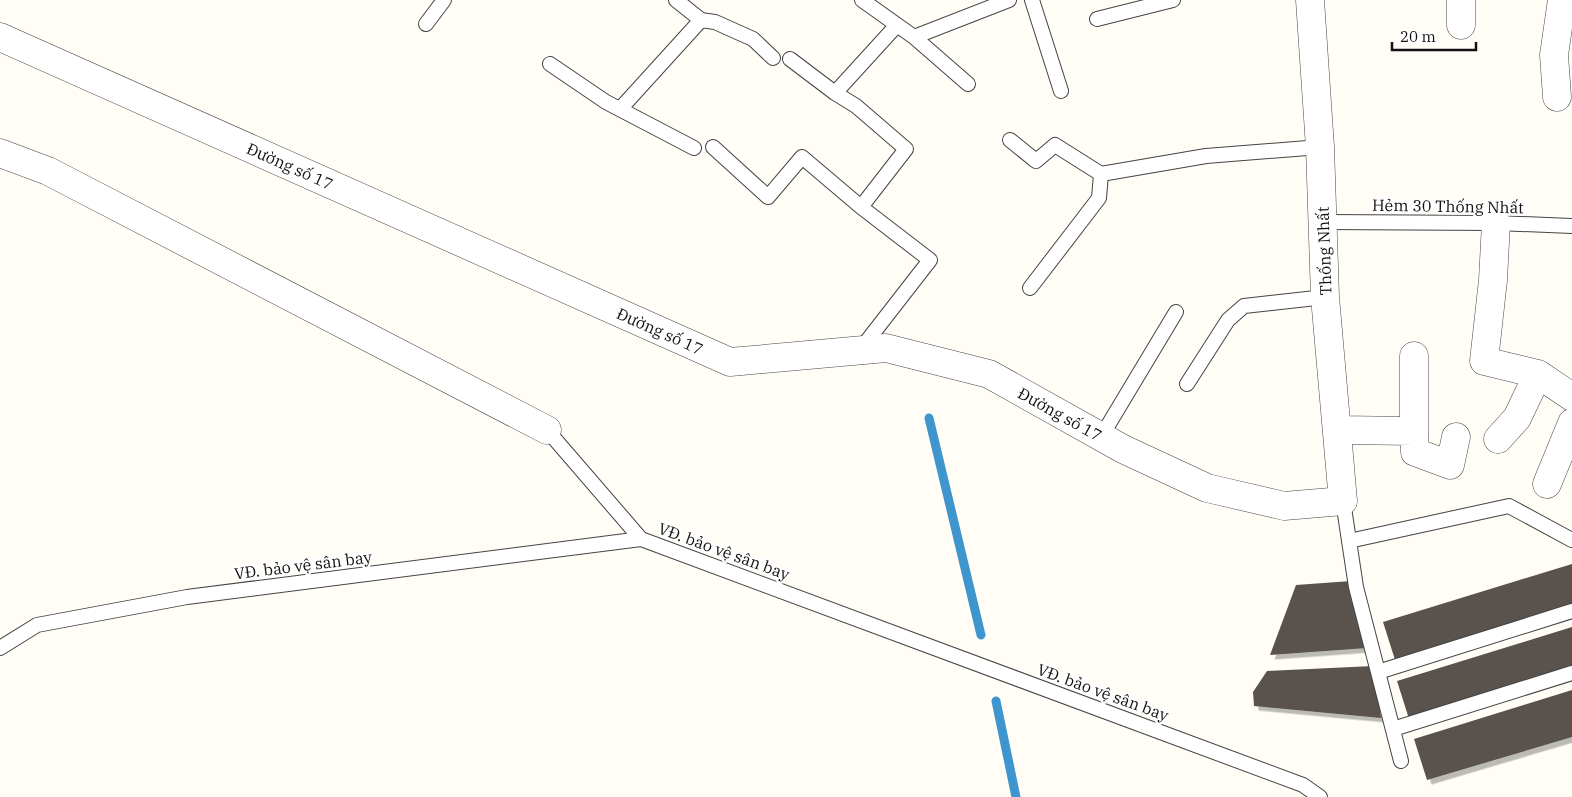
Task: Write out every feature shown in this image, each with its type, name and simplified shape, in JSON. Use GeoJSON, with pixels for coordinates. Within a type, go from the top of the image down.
{"type":"FeatureCollection","features":[{"type":"Feature","properties":{"kind":"street","name":"Thống Nhất"},"geometry":{"type":"LineString","coordinates":[[1310,0],[1320,147],[1326,297],[1343,501]]}},
{"type":"Feature","properties":{"kind":"street"},"geometry":{"type":"LineString","coordinates":[[1557,97],[1554,55],[1562,0]]}},
{"type":"Feature","properties":{"kind":"street","name":"Đường số 17"},"geometry":{"type":"LineString","coordinates":[[0,36],[730,362],[886,348],[989,374],[1123,449],[1207,488],[1284,506],[1343,501]]}},
{"type":"Feature","properties":{"kind":"street"},"geometry":{"type":"LineString","coordinates":[[0,153],[48,171],[547,430]]}},
{"type":"Feature","properties":{"kind":"street"},"geometry":{"type":"LineString","coordinates":[[1496,223],[1493,280],[1484,361],[1538,374],[1572,397]]}},
{"type":"Feature","properties":{"kind":"street"},"geometry":{"type":"LineString","coordinates":[[1414,356],[1415,452],[1450,465],[1456,437]]}},
{"type":"Feature","properties":{"kind":"street"},"geometry":{"type":"LineString","coordinates":[[1498,438],[1516,418],[1538,374]]}},
{"type":"Feature","properties":{"kind":"street"},"geometry":{"type":"LineString","coordinates":[[1547,484],[1572,424]]}},
{"type":"Feature","properties":{"kind":"street"},"geometry":{"type":"LineString","coordinates":[[1338,430],[1414,431]]}},
{"type":"Feature","properties":{"kind":"lane"},"geometry":{"type":"LineString","coordinates":[[426,24],[444,0]]}},
{"type":"Feature","properties":{"kind":"lane"},"geometry":{"type":"LineString","coordinates":[[676,0],[701,20],[715,22],[753,39],[773,58]]}},
{"type":"Feature","properties":{"kind":"lane"},"geometry":{"type":"LineString","coordinates":[[862,0],[914,37],[968,84]]}},
{"type":"Feature","properties":{"kind":"lane"},"geometry":{"type":"LineString","coordinates":[[914,37],[1009,0]]}},
{"type":"Feature","properties":{"kind":"lane"},"geometry":{"type":"LineString","coordinates":[[1032,0],[1061,91]]}},
{"type":"Feature","properties":{"kind":"lane"},"geometry":{"type":"LineString","coordinates":[[1097,19],[1150,2],[1173,0]]}},
{"type":"Feature","properties":{"kind":"lane"},"geometry":{"type":"LineString","coordinates":[[621,108],[701,20]]}},
{"type":"Feature","properties":{"kind":"lane"},"geometry":{"type":"LineString","coordinates":[[835,93],[897,25]]}},
{"type":"Feature","properties":{"kind":"lane"},"geometry":{"type":"LineString","coordinates":[[790,59],[835,93],[856,106],[906,149],[861,207]]}},
{"type":"Feature","properties":{"kind":"lane"},"geometry":{"type":"LineString","coordinates":[[550,64],[606,102],[621,108],[694,148]]}},
{"type":"Feature","properties":{"kind":"lane"},"geometry":{"type":"LineString","coordinates":[[1010,140],[1036,162],[1056,145],[1101,174],[1206,156],[1320,147]]}},
{"type":"Feature","properties":{"kind":"lane"},"geometry":{"type":"LineString","coordinates":[[713,147],[768,197],[802,157],[861,207],[930,260],[860,350]]}},
{"type":"Feature","properties":{"kind":"lane"},"geometry":{"type":"LineString","coordinates":[[1030,288],[1099,198],[1101,174]]}},
{"type":"Feature","properties":{"kind":"lane","name":"Hẻm 30 Thống Nhất"},"geometry":{"type":"LineString","coordinates":[[1324,222],[1496,223],[1572,226]]}},
{"type":"Feature","properties":{"kind":"lane"},"geometry":{"type":"LineString","coordinates":[[1186,384],[1228,320],[1244,306],[1326,297]]}},
{"type":"Feature","properties":{"kind":"lane"},"geometry":{"type":"LineString","coordinates":[[1101,437],[1176,312]]}},
{"type":"Feature","properties":{"kind":"lane"},"geometry":{"type":"LineString","coordinates":[[547,430],[641,539]]}},
{"type":"Feature","properties":{"kind":"lane"},"geometry":{"type":"LineString","coordinates":[[1343,501],[1356,587],[1401,761]]}},
{"type":"Feature","properties":{"kind":"lane"},"geometry":{"type":"LineString","coordinates":[[1349,542],[1509,506],[1572,540]]}},
{"type":"Feature","properties":{"kind":"lane","name":"VĐ. bảo vệ sân bay"},"geometry":{"type":"LineString","coordinates":[[0,648],[37,625],[187,597],[641,539],[1303,785],[1320,797]]}},
{"type":"Feature","properties":{"kind":"lane"},"geometry":{"type":"LineString","coordinates":[[1378,672],[1572,611]]}},
{"type":"Feature","properties":{"kind":"lane"},"geometry":{"type":"LineString","coordinates":[[1393,729],[1572,673]]}},
{"type":"Feature","properties":{"kind":"building"},"geometry":{"type":"Polygon","coordinates":[[[1572,564],[1572,610],[1396,663],[1383,622],[1572,564]]]}},
{"type":"Feature","properties":{"kind":"building"},"geometry":{"type":"Polygon","coordinates":[[[1351,581],[1367,648],[1270,655],[1296,585],[1351,581]]]}},
{"type":"Feature","properties":{"kind":"building"},"geometry":{"type":"Polygon","coordinates":[[[1572,627],[1572,674],[1410,722],[1397,681],[1572,627]]]}},
{"type":"Feature","properties":{"kind":"building"},"geometry":{"type":"Polygon","coordinates":[[[1373,666],[1381,718],[1254,706],[1253,692],[1267,671],[1373,666]]]}},
{"type":"Feature","properties":{"kind":"building"},"geometry":{"type":"Polygon","coordinates":[[[1572,690],[1572,737],[1427,780],[1414,739],[1572,690]]]}},
{"type":"Feature","properties":{"kind":"waterway"},"geometry":{"type":"LineString","coordinates":[[929,418],[981,635]]}},
{"type":"Feature","properties":{"kind":"waterway"},"geometry":{"type":"LineString","coordinates":[[996,701],[1016,797]]}}]}
